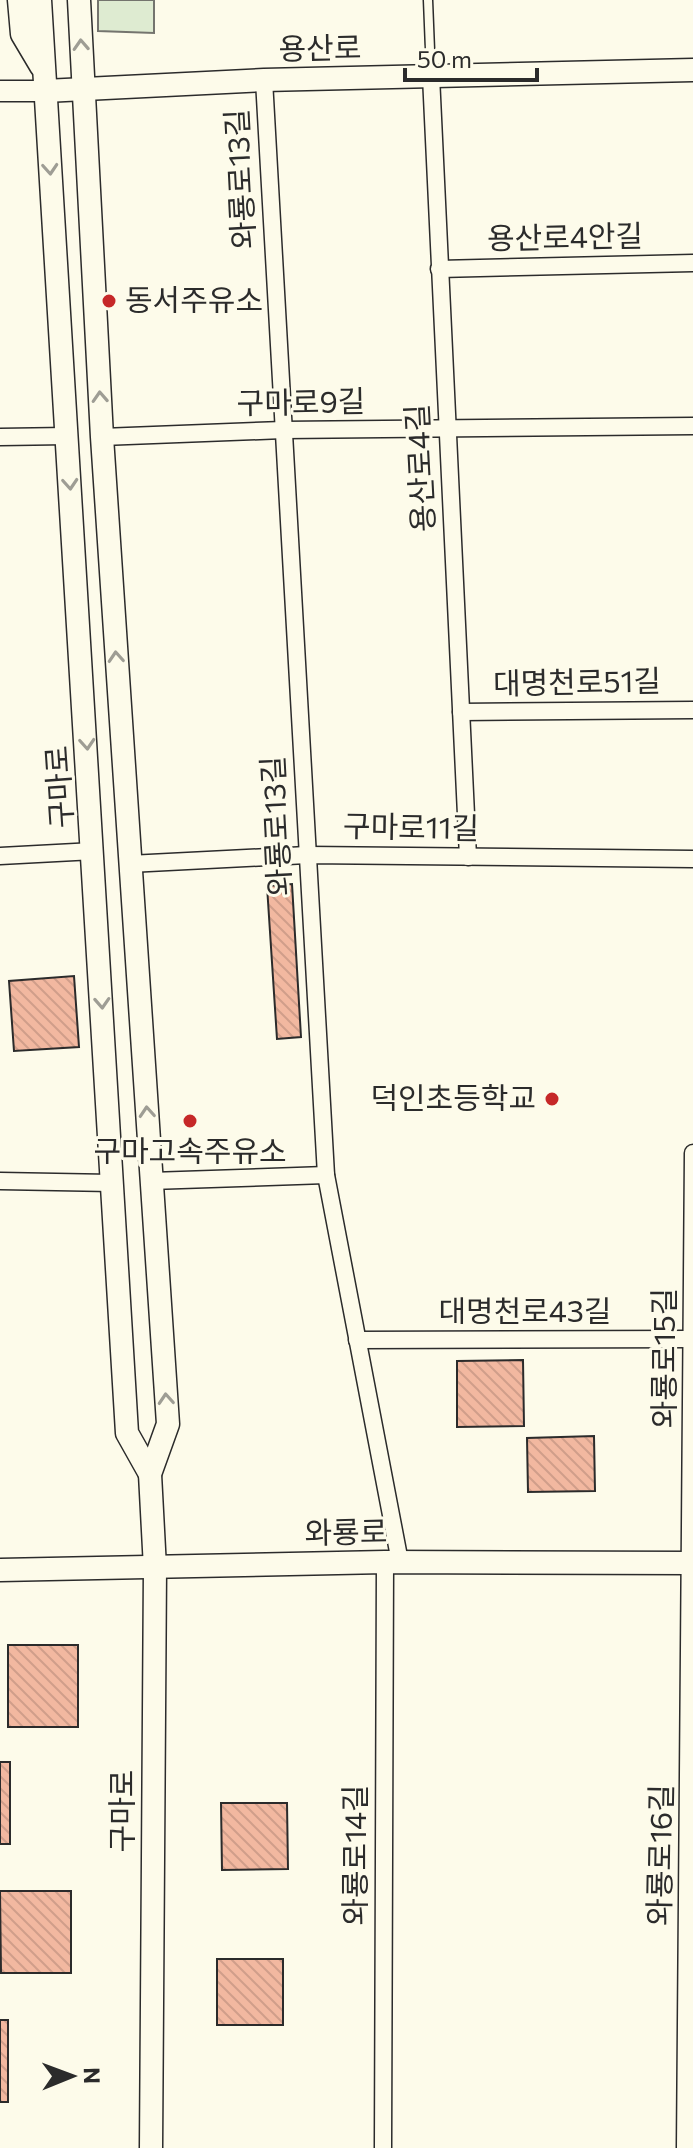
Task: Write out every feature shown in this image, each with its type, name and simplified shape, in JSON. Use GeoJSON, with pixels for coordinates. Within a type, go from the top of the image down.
{"type":"FeatureCollection","features":[{"type":"Feature","properties":{"kind":"main road"},"geometry":{"type":"LineString","coordinates":[[19,0],[22,34],[45,81]]}},
{"type":"Feature","properties":{"kind":"main road","name":"구마로"},"geometry":{"type":"LineString","coordinates":[[40,0],[127,1433],[150,1474]]}},
{"type":"Feature","properties":{"kind":"main road","name":"구마로"},"geometry":{"type":"LineString","coordinates":[[79,0],[102,437],[168,1424],[150,1474],[155,1568],[151,2148]]}},
{"type":"Feature","properties":{"kind":"main road","name":"용산로"},"geometry":{"type":"LineString","coordinates":[[45,81],[83,90],[264,80],[693,70]]}},
{"type":"Feature","properties":{"kind":"main road","name":"와룡로"},"geometry":{"type":"LineString","coordinates":[[0,1570],[392,1562],[693,1563]]}},
{"type":"Feature","properties":{"kind":"street","name":"용산로4길"},"geometry":{"type":"LineString","coordinates":[[431,76],[468,857]]}},
{"type":"Feature","properties":{"kind":"street","name":"와룡로13길"},"geometry":{"type":"LineString","coordinates":[[264,80],[326,1175],[357,1340],[392,1562]]}},
{"type":"Feature","properties":{"kind":"street"},"geometry":{"type":"LineString","coordinates":[[0,91],[45,81]]}},
{"type":"Feature","properties":{"kind":"street","name":"용산로4안길"},"geometry":{"type":"LineString","coordinates":[[439,269],[693,263]]}},
{"type":"Feature","properties":{"kind":"street","name":"구마로9길"},"geometry":{"type":"LineString","coordinates":[[102,437],[283,430],[693,426]]}},
{"type":"Feature","properties":{"kind":"street"},"geometry":{"type":"LineString","coordinates":[[0,437],[67,436]]}},
{"type":"Feature","properties":{"kind":"street","name":"대명천로51길"},"geometry":{"type":"LineString","coordinates":[[461,712],[693,710]]}},
{"type":"Feature","properties":{"kind":"street"},"geometry":{"type":"LineString","coordinates":[[0,856],[94,851]]}},
{"type":"Feature","properties":{"kind":"street","name":"구마로11길"},"geometry":{"type":"LineString","coordinates":[[129,864],[307,855],[693,859]]}},
{"type":"Feature","properties":{"kind":"street","name":"와룡로15길"},"geometry":{"type":"LineString","coordinates":[[693,1153],[693,1563]]}},
{"type":"Feature","properties":{"kind":"street"},"geometry":{"type":"LineString","coordinates":[[151,1181],[326,1175]]}},
{"type":"Feature","properties":{"kind":"street"},"geometry":{"type":"LineString","coordinates":[[0,1181],[112,1183]]}},
{"type":"Feature","properties":{"kind":"street","name":"대명천로43길"},"geometry":{"type":"LineString","coordinates":[[357,1340],[693,1339]]}},
{"type":"Feature","properties":{"kind":"street","name":"와룡로14길"},"geometry":{"type":"LineString","coordinates":[[383,2148],[392,1562]]}},
{"type":"Feature","properties":{"kind":"street","name":"와룡로16길"},"geometry":{"type":"LineString","coordinates":[[685,2148],[693,1563]]}},
{"type":"Feature","properties":{"kind":"lane"},"geometry":{"type":"LineString","coordinates":[[428,0],[431,76]]}},
{"type":"Feature","properties":{"kind":"green space"},"geometry":{"type":"Polygon","coordinates":[[[98,0],[154,0],[154,33],[98,31],[98,0]]]}},
{"type":"Feature","properties":{"kind":"building"},"geometry":{"type":"Polygon","coordinates":[[[292,884],[301,1037],[277,1039],[267,886],[292,884]]]}},
{"type":"Feature","properties":{"kind":"building"},"geometry":{"type":"Polygon","coordinates":[[[74,976],[79,1047],[14,1051],[9,981],[74,976]]]}},
{"type":"Feature","properties":{"kind":"building"},"geometry":{"type":"Polygon","coordinates":[[[523,1360],[524,1426],[457,1427],[457,1361],[523,1360]]]}},
{"type":"Feature","properties":{"kind":"building"},"geometry":{"type":"Polygon","coordinates":[[[594,1436],[595,1491],[528,1492],[527,1438],[594,1436]]]}},
{"type":"Feature","properties":{"kind":"building"},"geometry":{"type":"Polygon","coordinates":[[[8,1645],[78,1645],[78,1727],[8,1727],[8,1645]]]}},
{"type":"Feature","properties":{"kind":"building"},"geometry":{"type":"Polygon","coordinates":[[[0,1762],[10,1762],[10,1844],[0,1844],[0,1762]]]}},
{"type":"Feature","properties":{"kind":"building"},"geometry":{"type":"Polygon","coordinates":[[[221,1803],[287,1803],[288,1869],[222,1870],[221,1803]]]}},
{"type":"Feature","properties":{"kind":"building"},"geometry":{"type":"Polygon","coordinates":[[[0,1891],[71,1891],[71,1973],[1,1973],[0,1891]]]}},
{"type":"Feature","properties":{"kind":"building"},"geometry":{"type":"Polygon","coordinates":[[[217,1959],[283,1959],[283,2025],[217,2025],[217,1959]]]}},
{"type":"Feature","properties":{"kind":"building"},"geometry":{"type":"Polygon","coordinates":[[[0,2020],[8,2020],[8,2102],[0,2102],[0,2020]]]}},
{"type":"Feature","properties":{"kind":"place","name":"동서주유소"},"geometry":{"type":"Point","coordinates":[109,301]}},
{"type":"Feature","properties":{"kind":"place","name":"덕인초등학교"},"geometry":{"type":"Point","coordinates":[552,1099]}},
{"type":"Feature","properties":{"kind":"place","name":"구마고속주유소"},"geometry":{"type":"Point","coordinates":[190,1121]}}]}
